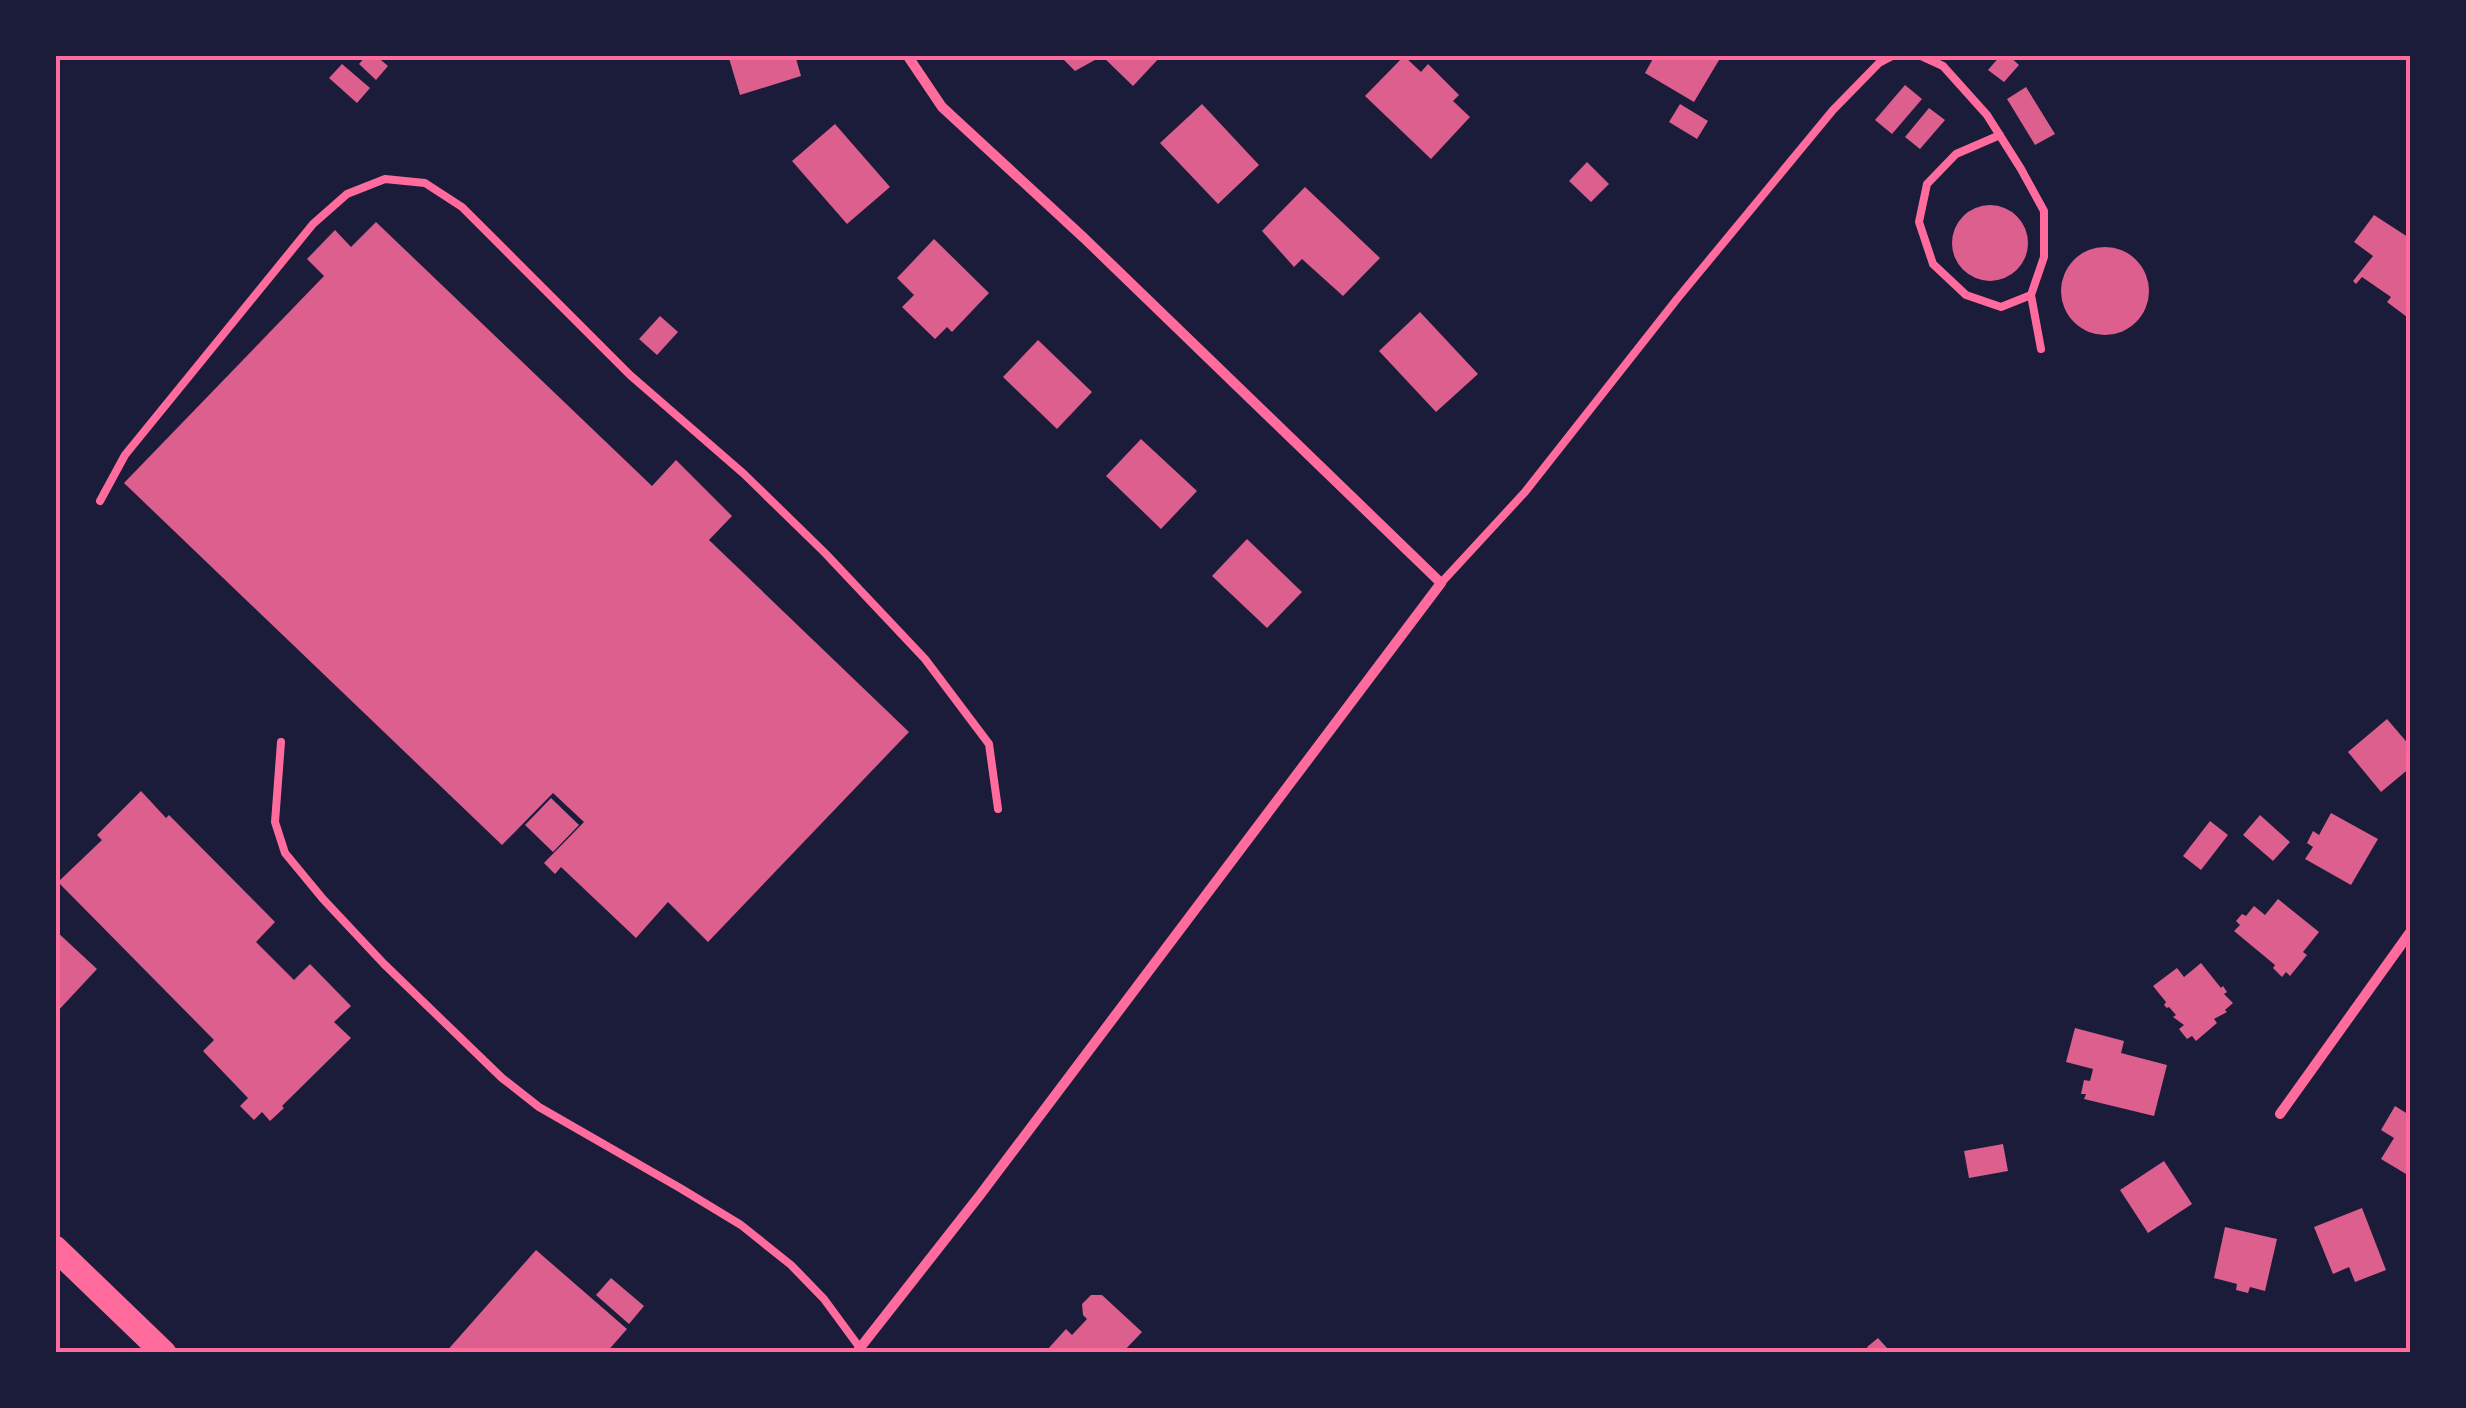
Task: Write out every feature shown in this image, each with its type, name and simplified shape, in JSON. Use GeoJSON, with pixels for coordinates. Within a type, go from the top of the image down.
{"type":"FeatureCollection","features":[{"type":"Feature","properties":{"kind":"main road"},"geometry":{"type":"LineString","coordinates":[[55,1248],[164,1353]]}},
{"type":"Feature","properties":{"kind":"street"},"geometry":{"type":"LineString","coordinates":[[858,1350],[980,1196],[1441,583],[1084,238],[942,107],[907,55]]}},
{"type":"Feature","properties":{"kind":"street"},"geometry":{"type":"LineString","coordinates":[[2280,1114],[2411,931]]}},
{"type":"Feature","properties":{"kind":"lane"},"geometry":{"type":"LineString","coordinates":[[1441,583],[1526,492],[1677,299],[1834,110],[1879,62],[1894,55]]}},
{"type":"Feature","properties":{"kind":"lane"},"geometry":{"type":"LineString","coordinates":[[1919,55],[1943,66],[1987,115],[2044,211],[2044,257],[2032,295],[2041,350]]}},
{"type":"Feature","properties":{"kind":"lane"},"geometry":{"type":"LineString","coordinates":[[2000,135],[1956,154],[1927,184],[1919,222],[1933,264],[1966,294],[2002,307],[2032,295]]}},
{"type":"Feature","properties":{"kind":"lane"},"geometry":{"type":"LineString","coordinates":[[100,501],[124,455],[312,224],[347,194],[384,180],[425,182],[462,207],[630,375],[744,474],[925,659],[989,744],[998,809]]}},
{"type":"Feature","properties":{"kind":"lane"},"geometry":{"type":"LineString","coordinates":[[281,742],[275,822],[285,854],[384,964],[475,1054],[539,1108],[726,1216],[790,1264],[824,1299],[858,1350]]}},
{"type":"Feature","properties":{"kind":"building"},"geometry":{"type":"Polygon","coordinates":[[[367,55],[375,55],[388,66],[376,80],[359,64],[367,55]]]}},
{"type":"Feature","properties":{"kind":"building"},"geometry":{"type":"Polygon","coordinates":[[[728,55],[795,55],[801,76],[740,95],[728,55]]]}},
{"type":"Feature","properties":{"kind":"building"},"geometry":{"type":"Polygon","coordinates":[[[1059,55],[1162,55],[1133,86],[1102,56],[1075,71],[1059,55]]]}},
{"type":"Feature","properties":{"kind":"building"},"geometry":{"type":"Polygon","coordinates":[[[1655,55],[1722,55],[1694,102],[1645,73],[1655,55]]]}},
{"type":"Feature","properties":{"kind":"building"},"geometry":{"type":"Polygon","coordinates":[[[2001,55],[2008,55],[2019,65],[2004,82],[1988,70],[2001,55]]]}},
{"type":"Feature","properties":{"kind":"building"},"geometry":{"type":"Polygon","coordinates":[[[1404,56],[1421,72],[1428,64],[1459,95],[1453,101],[1470,117],[1431,159],[1365,96],[1404,56]]]}},
{"type":"Feature","properties":{"kind":"building"},"geometry":{"type":"Polygon","coordinates":[[[342,64],[370,88],[357,103],[329,78],[342,64]]]}},
{"type":"Feature","properties":{"kind":"building"},"geometry":{"type":"Polygon","coordinates":[[[1905,85],[1922,99],[1892,134],[1875,120],[1905,85]]]}},
{"type":"Feature","properties":{"kind":"building"},"geometry":{"type":"Polygon","coordinates":[[[2026,87],[2055,134],[2035,145],[2007,99],[2026,87]]]}},
{"type":"Feature","properties":{"kind":"building"},"geometry":{"type":"Polygon","coordinates":[[[1202,104],[1259,165],[1218,204],[1160,143],[1202,104]]]}},
{"type":"Feature","properties":{"kind":"building"},"geometry":{"type":"Polygon","coordinates":[[[1680,104],[1708,121],[1697,139],[1669,122],[1680,104]]]}},
{"type":"Feature","properties":{"kind":"building"},"geometry":{"type":"Polygon","coordinates":[[[1929,108],[1945,120],[1920,149],[1905,137],[1929,108]]]}},
{"type":"Feature","properties":{"kind":"building"},"geometry":{"type":"Polygon","coordinates":[[[835,124],[890,187],[847,224],[792,161],[835,124]]]}},
{"type":"Feature","properties":{"kind":"building"},"geometry":{"type":"Polygon","coordinates":[[[1587,162],[1609,184],[1591,202],[1569,181],[1587,162]]]}},
{"type":"Feature","properties":{"kind":"building"},"geometry":{"type":"Polygon","coordinates":[[[1305,187],[1380,258],[1343,296],[1302,259],[1294,267],[1262,231],[1305,187]]]}},
{"type":"Feature","properties":{"kind":"building"},"geometry":{"type":"Polygon","coordinates":[[[1990,205],[2017,216],[2028,243],[2017,270],[1990,281],[1963,270],[1952,243],[1963,216],[1990,205]]]}},
{"type":"Feature","properties":{"kind":"building"},"geometry":{"type":"Polygon","coordinates":[[[2374,215],[2411,239],[2411,320],[2387,302],[2391,297],[2362,277],[2356,284],[2353,281],[2373,256],[2354,242],[2374,215]]]}},
{"type":"Feature","properties":{"kind":"building"},"geometry":{"type":"Polygon","coordinates":[[[376,222],[652,486],[676,460],[732,516],[709,540],[909,732],[708,942],[668,902],[636,938],[561,867],[555,874],[544,863],[584,822],[553,793],[502,845],[124,483],[324,276],[307,259],[335,230],[351,247],[376,222]]]}},
{"type":"Feature","properties":{"kind":"building"},"geometry":{"type":"Polygon","coordinates":[[[934,239],[989,293],[952,332],[947,327],[935,339],[902,307],[914,295],[897,278],[934,239]]]}},
{"type":"Feature","properties":{"kind":"building"},"geometry":{"type":"Polygon","coordinates":[[[2105,247],[2130,254],[2142,266],[2149,291],[2142,316],[2130,328],[2105,335],[2080,328],[2068,316],[2061,291],[2068,266],[2080,254],[2105,247]]]}},
{"type":"Feature","properties":{"kind":"building"},"geometry":{"type":"Polygon","coordinates":[[[1420,312],[1478,374],[1436,412],[1379,351],[1420,312]]]}},
{"type":"Feature","properties":{"kind":"building"},"geometry":{"type":"Polygon","coordinates":[[[660,316],[678,332],[657,355],[639,339],[660,316]]]}},
{"type":"Feature","properties":{"kind":"building"},"geometry":{"type":"Polygon","coordinates":[[[1038,340],[1092,392],[1057,429],[1003,377],[1038,340]]]}},
{"type":"Feature","properties":{"kind":"building"},"geometry":{"type":"Polygon","coordinates":[[[1141,439],[1197,491],[1161,529],[1106,476],[1141,439]]]}},
{"type":"Feature","properties":{"kind":"building"},"geometry":{"type":"Polygon","coordinates":[[[1247,539],[1302,592],[1267,628],[1212,576],[1247,539]]]}},
{"type":"Feature","properties":{"kind":"building"},"geometry":{"type":"Polygon","coordinates":[[[2387,719],[2411,747],[2411,767],[2381,792],[2348,752],[2387,719]]]}},
{"type":"Feature","properties":{"kind":"building"},"geometry":{"type":"Polygon","coordinates":[[[141,791],[275,922],[256,942],[294,980],[310,964],[351,1006],[334,1022],[351,1038],[270,1121],[262,1112],[254,1120],[240,1106],[248,1098],[203,1051],[214,1040],[58,882],[102,840],[97,835],[141,791]]]}},
{"type":"Feature","properties":{"kind":"building"},"geometry":{"type":"Polygon","coordinates":[[[551,798],[579,825],[553,852],[525,825],[551,798]]]}},
{"type":"Feature","properties":{"kind":"building"},"geometry":{"type":"Polygon","coordinates":[[[2331,813],[2378,839],[2351,885],[2305,859],[2313,847],[2307,843],[2313,831],[2319,835],[2331,813]]]}},
{"type":"Feature","properties":{"kind":"building"},"geometry":{"type":"Polygon","coordinates":[[[2260,815],[2290,842],[2273,861],[2243,835],[2260,815]]]}},
{"type":"Feature","properties":{"kind":"building"},"geometry":{"type":"Polygon","coordinates":[[[2210,821],[2228,835],[2201,870],[2183,856],[2210,821]]]}},
{"type":"Feature","properties":{"kind":"building"},"geometry":{"type":"Polygon","coordinates":[[[2278,899],[2319,932],[2290,976],[2286,972],[2282,977],[2273,968],[2275,965],[2234,931],[2242,914],[2246,916],[2254,906],[2265,915],[2278,899]]]}},
{"type":"Feature","properties":{"kind":"building"},"geometry":{"type":"Polygon","coordinates":[[[55,930],[97,969],[55,1014],[55,930]]]}},
{"type":"Feature","properties":{"kind":"building"},"geometry":{"type":"Polygon","coordinates":[[[2201,963],[2233,1003],[2196,1041],[2192,1036],[2187,1039],[2179,1029],[2184,1025],[2173,1017],[2176,1015],[2164,1005],[2166,1002],[2153,986],[2177,968],[2184,977],[2201,963]]]}},
{"type":"Feature","properties":{"kind":"building"},"geometry":{"type":"Polygon","coordinates":[[[2075,1028],[2124,1041],[2121,1053],[2167,1065],[2154,1116],[2084,1099],[2084,1080],[2090,1081],[2093,1069],[2066,1062],[2075,1028]]]}},
{"type":"Feature","properties":{"kind":"building"},"geometry":{"type":"Polygon","coordinates":[[[2395,1106],[2411,1116],[2411,1177],[2381,1159],[2394,1138],[2381,1130],[2395,1106]]]}},
{"type":"Feature","properties":{"kind":"building"},"geometry":{"type":"Polygon","coordinates":[[[2003,1144],[2008,1171],[1969,1178],[1964,1151],[2003,1144]]]}},
{"type":"Feature","properties":{"kind":"building"},"geometry":{"type":"Polygon","coordinates":[[[2164,1161],[2192,1204],[2148,1233],[2120,1190],[2164,1161]]]}},
{"type":"Feature","properties":{"kind":"building"},"geometry":{"type":"Polygon","coordinates":[[[2362,1208],[2386,1270],[2355,1282],[2349,1267],[2333,1274],[2314,1227],[2362,1208]]]}},
{"type":"Feature","properties":{"kind":"building"},"geometry":{"type":"Polygon","coordinates":[[[2225,1227],[2277,1239],[2265,1291],[2250,1287],[2248,1293],[2236,1290],[2237,1284],[2214,1278],[2225,1227]]]}},
{"type":"Feature","properties":{"kind":"building"},"geometry":{"type":"Polygon","coordinates":[[[536,1250],[627,1329],[606,1353],[445,1353],[536,1250]]]}},
{"type":"Feature","properties":{"kind":"building"},"geometry":{"type":"Polygon","coordinates":[[[611,1278],[644,1306],[629,1324],[596,1295],[611,1278]]]}},
{"type":"Feature","properties":{"kind":"building"},"geometry":{"type":"Polygon","coordinates":[[[1091,1295],[1102,1295],[1142,1332],[1122,1353],[1050,1353],[1047,1350],[1066,1329],[1072,1335],[1087,1319],[1082,1304],[1091,1295]]]}},
{"type":"Feature","properties":{"kind":"building"},"geometry":{"type":"Polygon","coordinates":[[[1878,1338],[1887,1348],[1872,1353],[1867,1347],[1878,1338]]]}}]}
